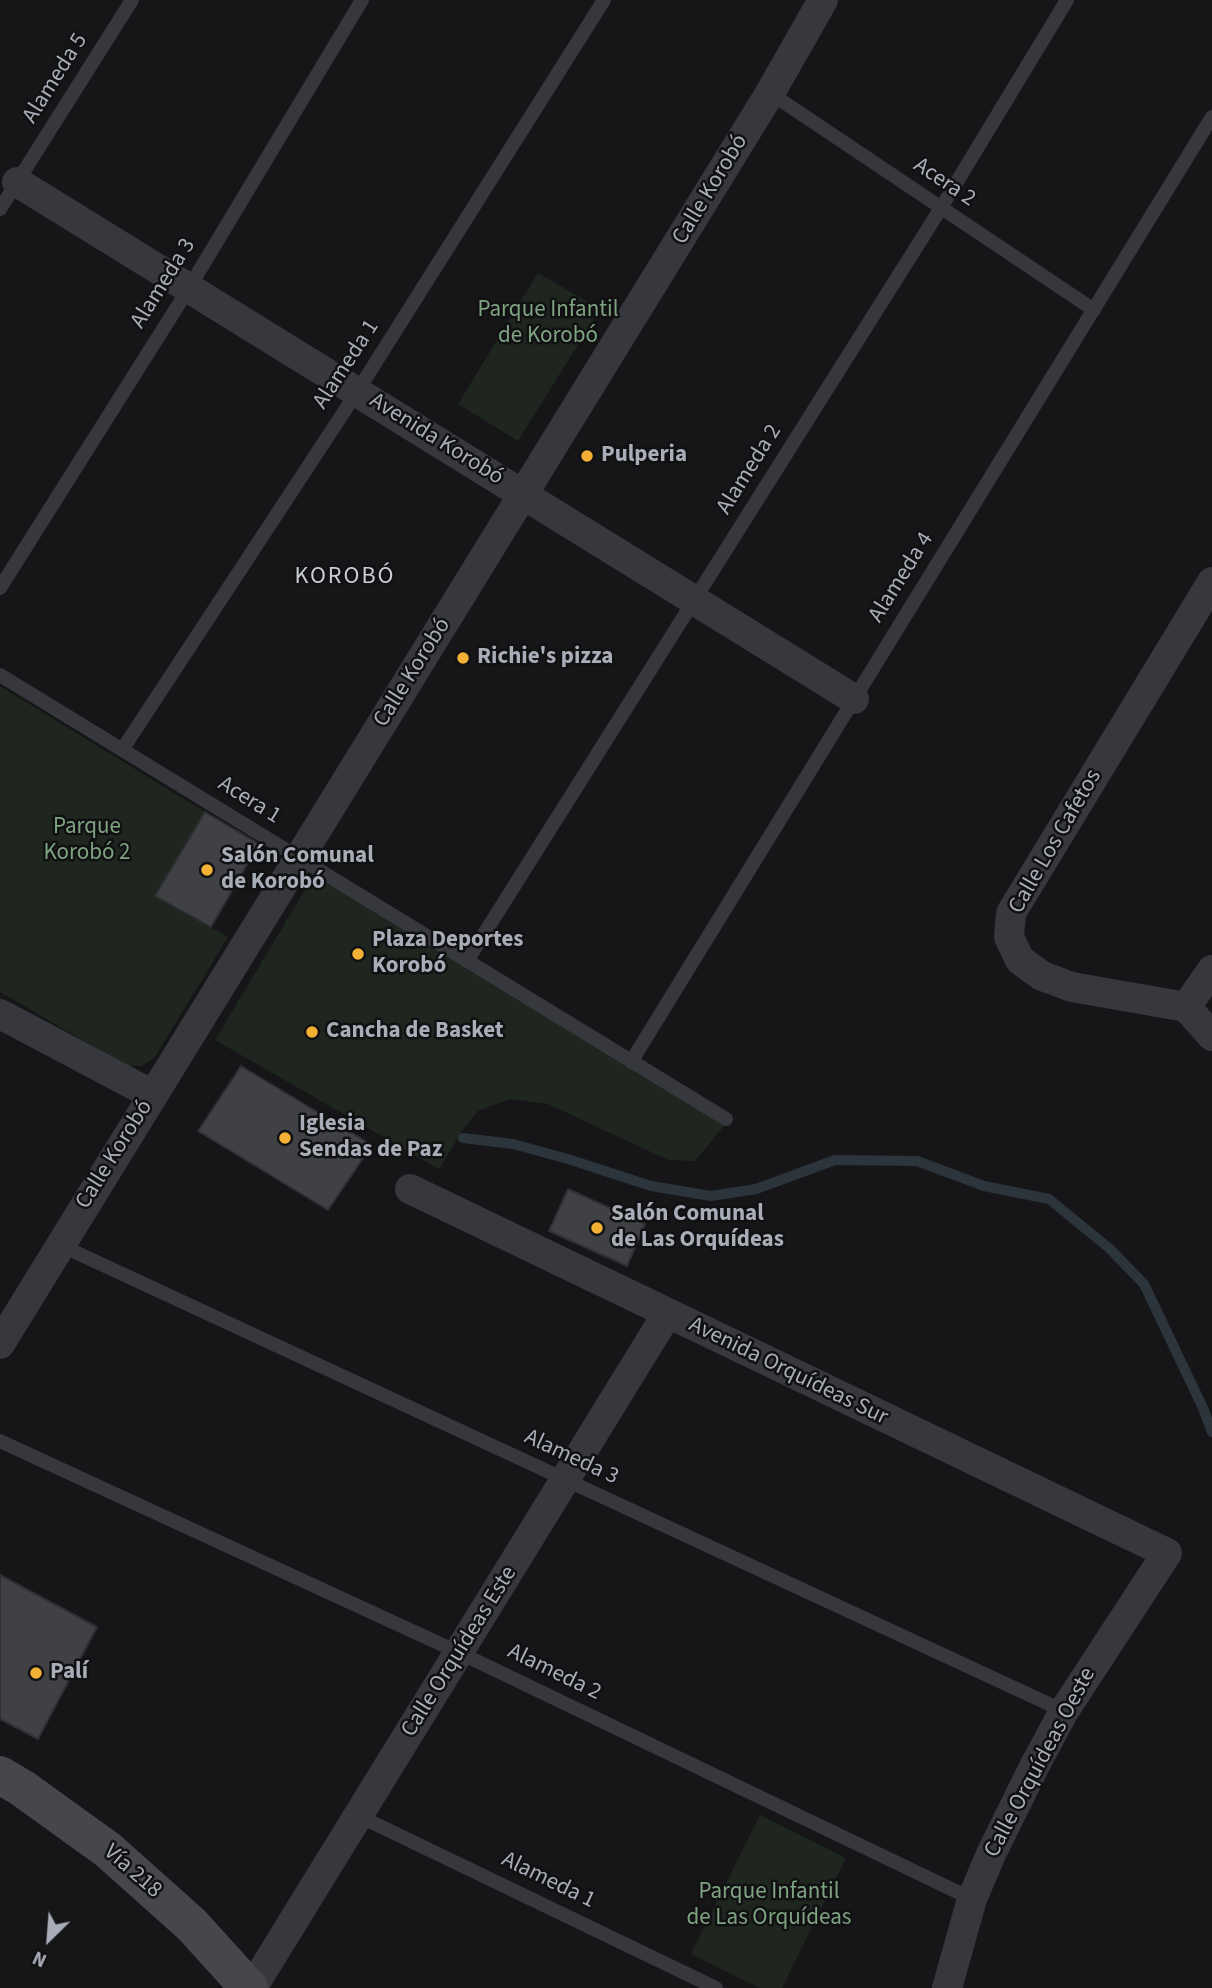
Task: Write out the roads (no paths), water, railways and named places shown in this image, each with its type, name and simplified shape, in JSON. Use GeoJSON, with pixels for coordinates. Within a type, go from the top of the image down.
{"type":"FeatureCollection","features":[{"type":"Feature","properties":{"kind":"main road","name":"Vía 218"},"geometry":{"type":"LineString","coordinates":[[0,1775],[108,1850],[192,1925],[250,1988]]}},
{"type":"Feature","properties":{"kind":"street","name":"Calle Korobó"},"geometry":{"type":"LineString","coordinates":[[0,1343],[524,495],[770,93],[823,0]]}},
{"type":"Feature","properties":{"kind":"street","name":"Avenida Korobó"},"geometry":{"type":"LineString","coordinates":[[18,182],[854,699]]}},
{"type":"Feature","properties":{"kind":"street","name":"Calle Los Cafetos"},"geometry":{"type":"LineString","coordinates":[[1186,1007],[1072,987],[1042,976],[1020,960],[1009,937],[1011,912],[1212,582]]}},
{"type":"Feature","properties":{"kind":"street"},"geometry":{"type":"LineString","coordinates":[[1212,970],[1186,1007],[1212,1036]]}},
{"type":"Feature","properties":{"kind":"street"},"geometry":{"type":"LineString","coordinates":[[0,1014],[153,1094]]}},
{"type":"Feature","properties":{"kind":"street","name":"Avenida Orquídeas Sur"},"geometry":{"type":"LineString","coordinates":[[410,1189],[1167,1553]]}},
{"type":"Feature","properties":{"kind":"street","name":"Calle Orquídeas Este"},"geometry":{"type":"LineString","coordinates":[[250,1988],[460,1653],[667,1314]]}},
{"type":"Feature","properties":{"kind":"street","name":"Calle Orquídeas Oeste"},"geometry":{"type":"LineString","coordinates":[[947,1988],[972,1899],[991,1854],[1064,1711],[1167,1553]]}},
{"type":"Feature","properties":{"kind":"lane","name":"Alameda 5"},"geometry":{"type":"LineString","coordinates":[[0,209],[132,0]]}},
{"type":"Feature","properties":{"kind":"lane","name":"Alameda 3"},"geometry":{"type":"LineString","coordinates":[[0,589],[189,288],[362,0]]}},
{"type":"Feature","properties":{"kind":"lane","name":"Alameda 1"},"geometry":{"type":"LineString","coordinates":[[122,750],[358,392],[604,0]]}},
{"type":"Feature","properties":{"kind":"lane","name":"Alameda 2"},"geometry":{"type":"LineString","coordinates":[[467,961],[941,208],[1067,0]]}},
{"type":"Feature","properties":{"kind":"lane","name":"Acera 2"},"geometry":{"type":"LineString","coordinates":[[770,93],[1094,310]]}},
{"type":"Feature","properties":{"kind":"lane","name":"Alameda 4"},"geometry":{"type":"LineString","coordinates":[[631,1062],[1212,117]]}},
{"type":"Feature","properties":{"kind":"lane","name":"Acera 1"},"geometry":{"type":"LineString","coordinates":[[0,675],[726,1119]]}},
{"type":"Feature","properties":{"kind":"lane","name":"Alameda 3"},"geometry":{"type":"LineString","coordinates":[[60,1245],[1064,1711]]}},
{"type":"Feature","properties":{"kind":"lane","name":"Alameda 2"},"geometry":{"type":"LineString","coordinates":[[0,1441],[460,1653],[972,1899]]}},
{"type":"Feature","properties":{"kind":"lane","name":"Alameda 1"},"geometry":{"type":"LineString","coordinates":[[359,1816],[716,1988]]}},
{"type":"Feature","properties":{"kind":"waterway"},"geometry":{"type":"LineString","coordinates":[[463,1138],[513,1144],[651,1186],[711,1196],[756,1189],[835,1160],[917,1161],[984,1186],[1049,1199],[1109,1248],[1144,1284],[1212,1432]]}},
{"type":"Feature","properties":{"kind":"place","name":"Pulperia"},"geometry":{"type":"Point","coordinates":[587,456]}},
{"type":"Feature","properties":{"kind":"place","name":"Richie's pizza"},"geometry":{"type":"Point","coordinates":[463,658]}},
{"type":"Feature","properties":{"kind":"place","name":"Salón Comunal de Korobó"},"geometry":{"type":"Point","coordinates":[207,870]}},
{"type":"Feature","properties":{"kind":"place","name":"Plaza Deportes Korobó"},"geometry":{"type":"Point","coordinates":[358,954]}},
{"type":"Feature","properties":{"kind":"place","name":"Cancha de Basket"},"geometry":{"type":"Point","coordinates":[312,1032]}},
{"type":"Feature","properties":{"kind":"place","name":"Iglesia Sendas de Paz"},"geometry":{"type":"Point","coordinates":[285,1138]}},
{"type":"Feature","properties":{"kind":"place","name":"Salón Comunal de Las Orquídeas"},"geometry":{"type":"Point","coordinates":[597,1228]}},
{"type":"Feature","properties":{"kind":"place","name":"Palí"},"geometry":{"type":"Point","coordinates":[36,1673]}},
{"type":"Feature","properties":{"kind":"district","name":"KOROBÓ"},"geometry":{"type":"Point","coordinates":[345,578]}},
{"type":"Feature","properties":{"kind":"park label","name":"Parque Infantil de Korobó"},"geometry":{"type":"Point","coordinates":[548,324]}},
{"type":"Feature","properties":{"kind":"park label","name":"Parque Korobó 2"},"geometry":{"type":"Point","coordinates":[87,841]}},
{"type":"Feature","properties":{"kind":"park label","name":"Parque Infantil de Las Orquídeas"},"geometry":{"type":"Point","coordinates":[769,1906]}}]}
